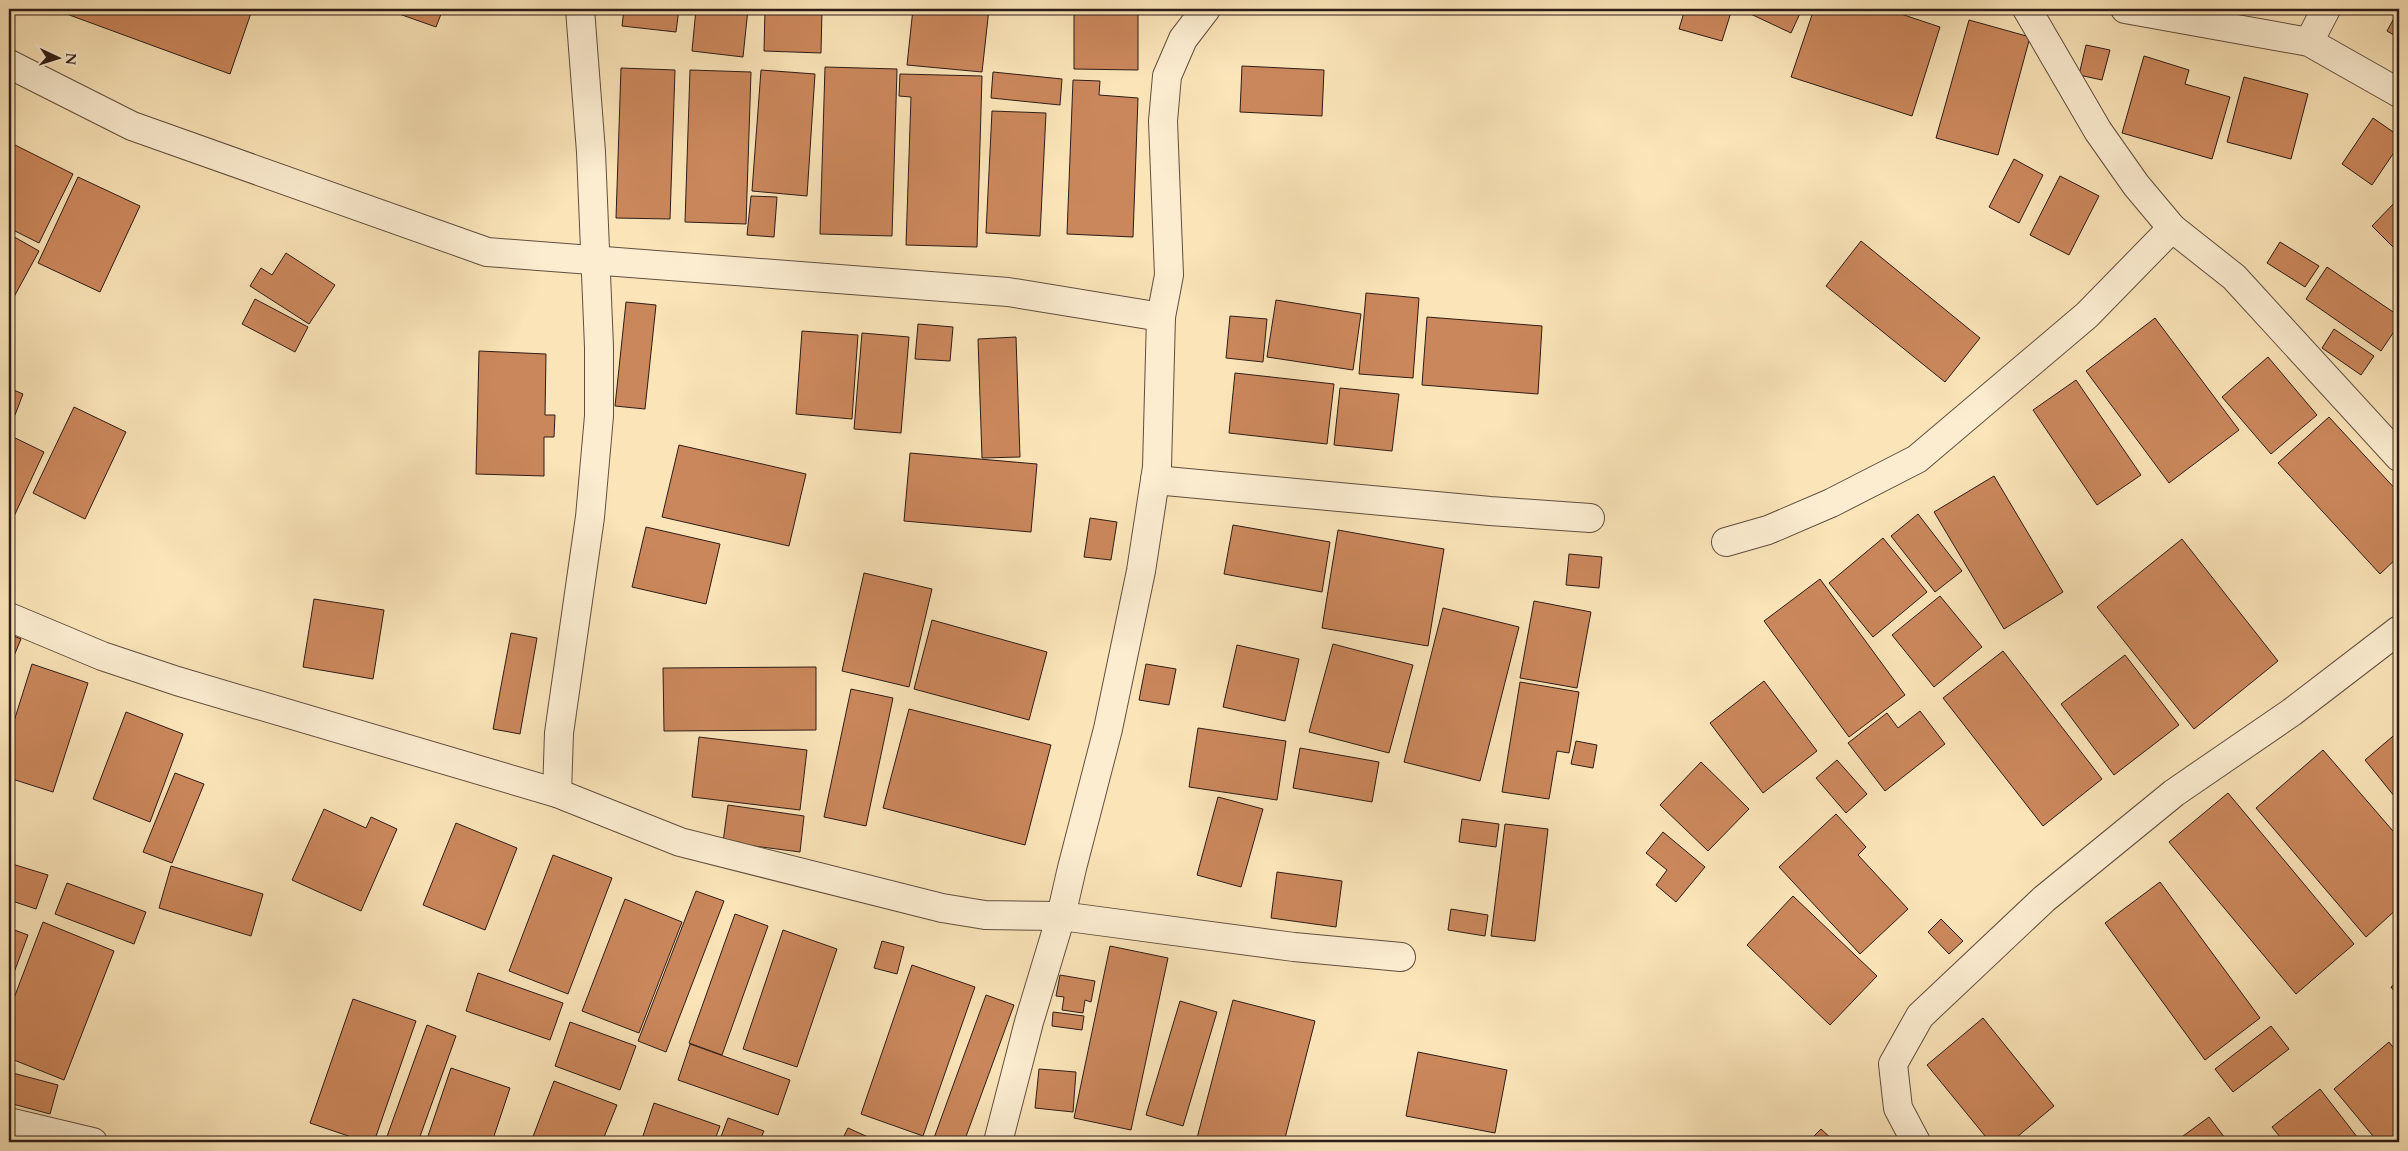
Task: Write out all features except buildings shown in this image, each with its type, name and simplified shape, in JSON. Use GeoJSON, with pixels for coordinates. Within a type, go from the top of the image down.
{"type":"FeatureCollection","features":[{"type":"Feature","properties":{"kind":"street"},"geometry":{"type":"LineString","coordinates":[[557,794],[559,733],[590,517],[599,416],[596,260],[591,152],[580,9]]}},
{"type":"Feature","properties":{"kind":"street"},"geometry":{"type":"LineString","coordinates":[[998,1142],[1029,1022],[1061,916],[1108,730],[1141,571],[1155,480],[1161,317],[1169,275],[1163,121],[1167,76],[1182,39],[1206,9]]}},
{"type":"Feature","properties":{"kind":"street"},"geometry":{"type":"LineString","coordinates":[[2027,9],[2098,131],[2136,185],[2172,228],[2234,277],[2399,457]]}},
{"type":"Feature","properties":{"kind":"street"},"geometry":{"type":"LineString","coordinates":[[2125,9],[2309,42],[2399,93]]}},
{"type":"Feature","properties":{"kind":"street"},"geometry":{"type":"LineString","coordinates":[[2309,42],[2326,9]]}},
{"type":"Feature","properties":{"kind":"street"},"geometry":{"type":"LineString","coordinates":[[9,64],[132,126],[487,252],[1008,292],[1161,317]]}},
{"type":"Feature","properties":{"kind":"street"},"geometry":{"type":"LineString","coordinates":[[1726,542],[1768,530],[1831,503],[1917,459],[2087,315],[2172,228]]}},
{"type":"Feature","properties":{"kind":"street"},"geometry":{"type":"LineString","coordinates":[[1155,480],[1490,512],[1590,518]]}},
{"type":"Feature","properties":{"kind":"street"},"geometry":{"type":"LineString","coordinates":[[9,617],[102,656],[177,681],[557,794],[680,842],[933,906],[985,915],[1061,916],[1294,947],[1400,958]]}},
{"type":"Feature","properties":{"kind":"street"},"geometry":{"type":"LineString","coordinates":[[1916,1142],[1898,1108],[1893,1064],[1920,1016],[2044,899],[2174,793],[2292,712],[2399,630]]}},
{"type":"Feature","properties":{"kind":"street"},"geometry":{"type":"LineString","coordinates":[[9,1122],[94,1142]]}}]}
